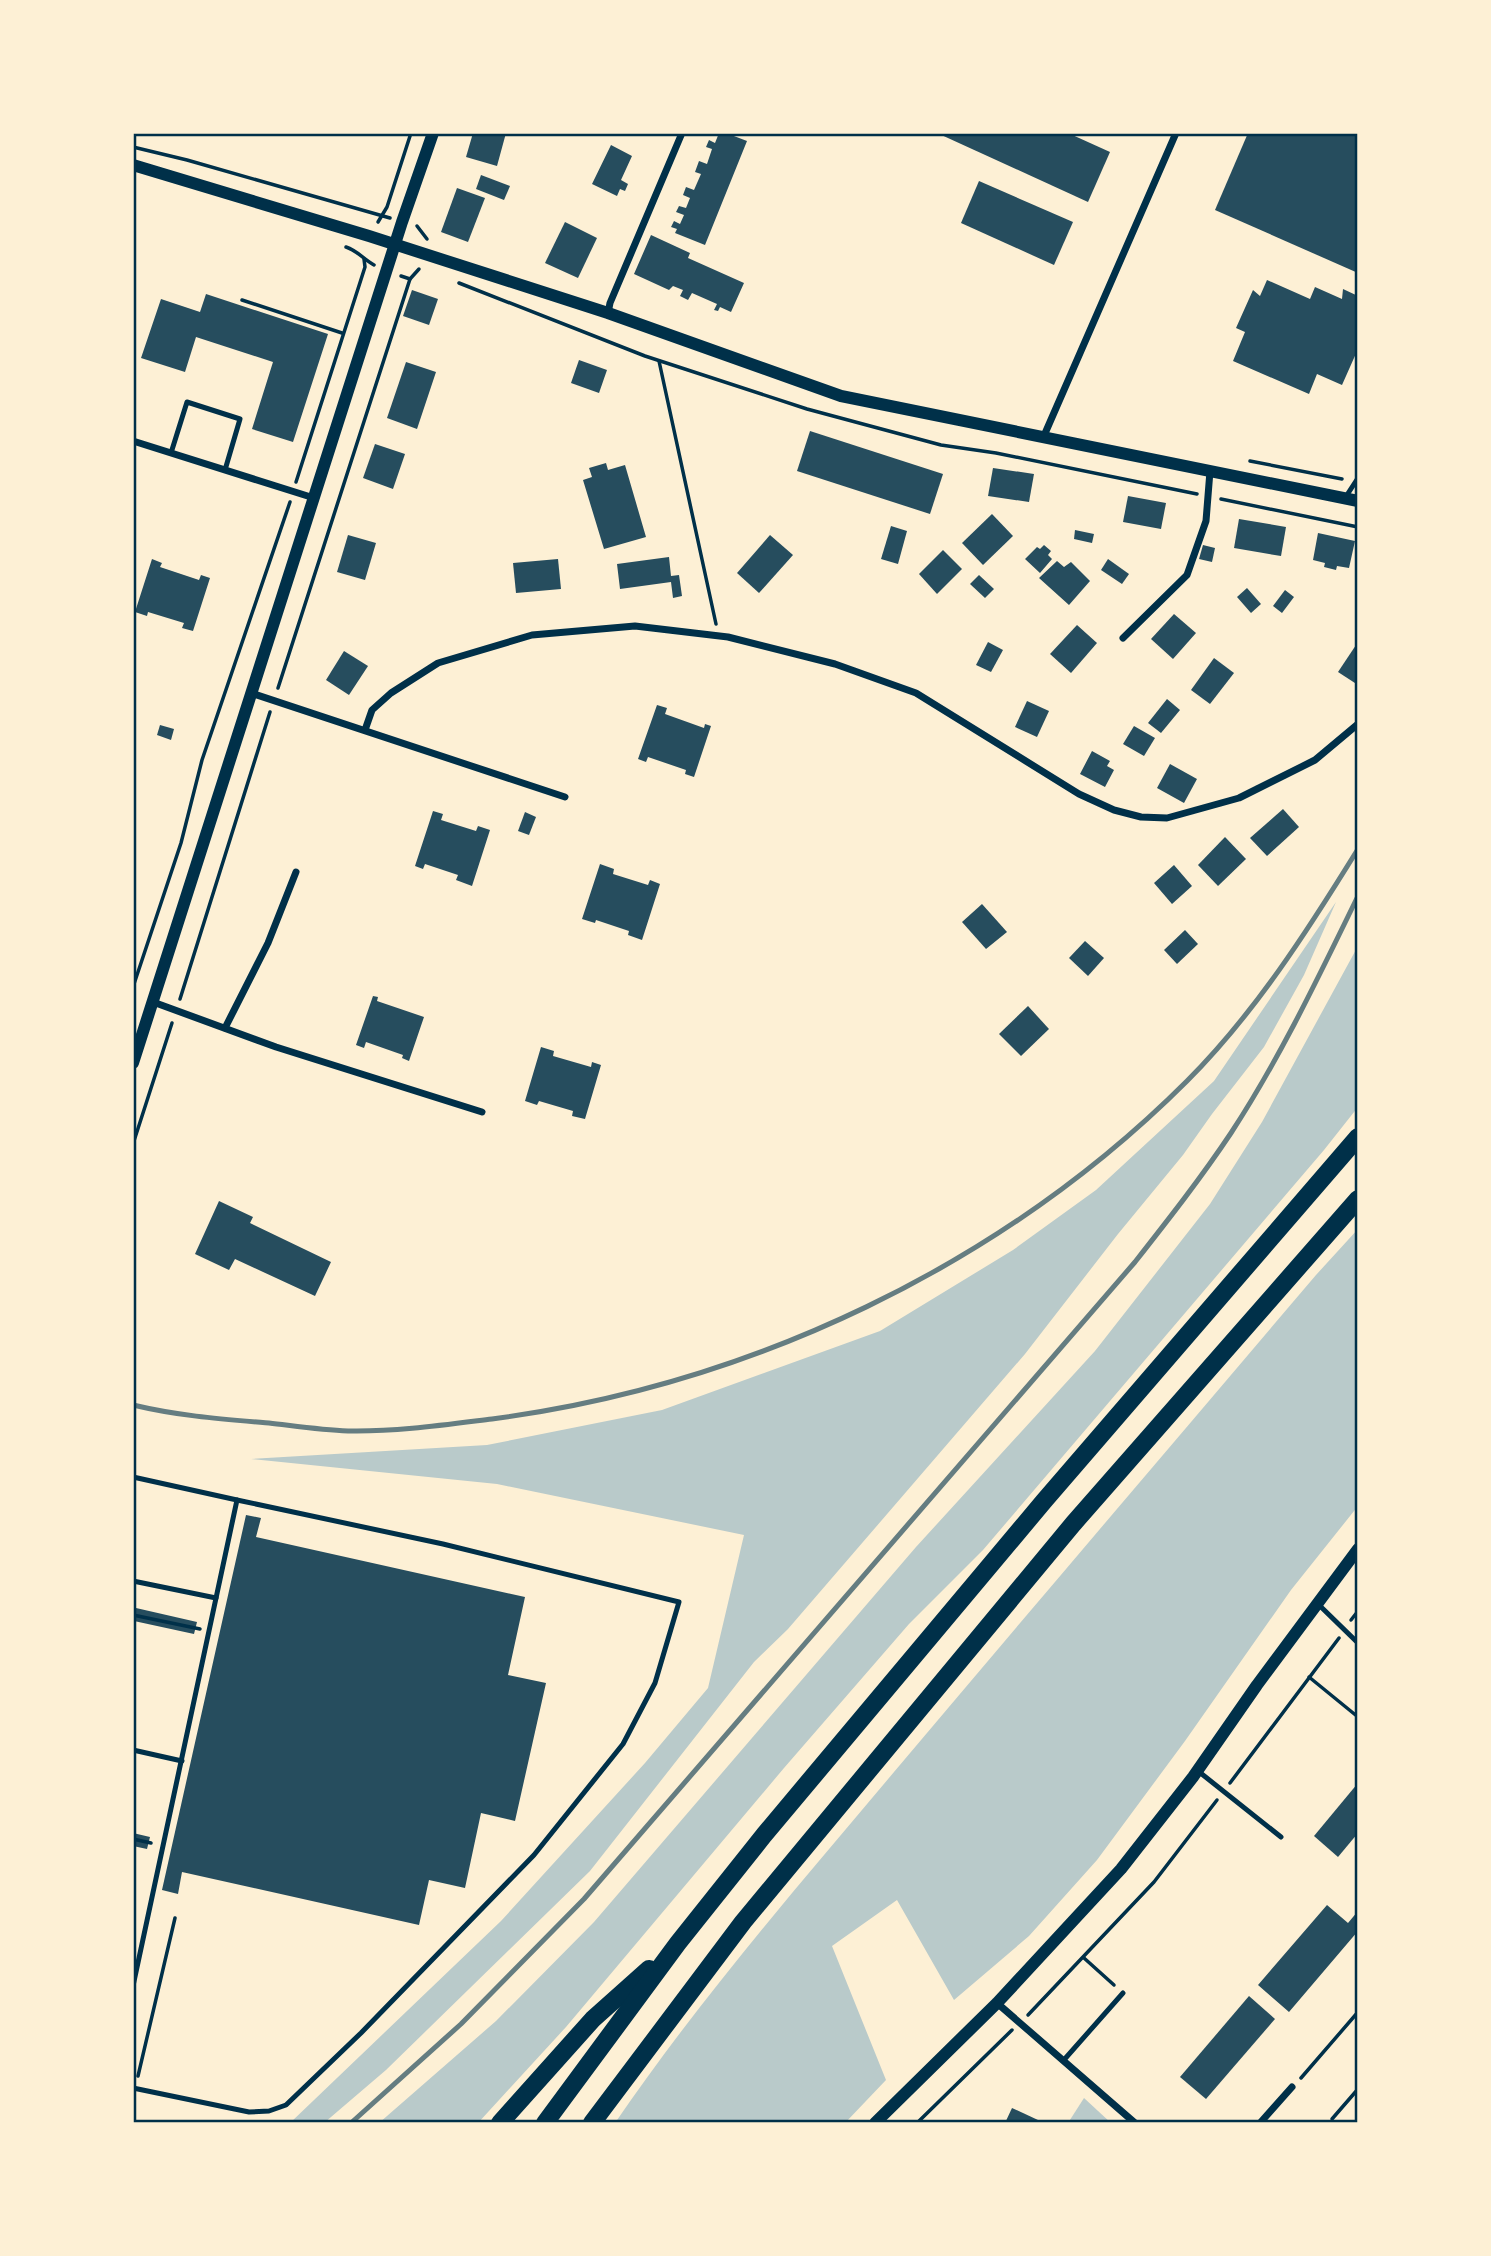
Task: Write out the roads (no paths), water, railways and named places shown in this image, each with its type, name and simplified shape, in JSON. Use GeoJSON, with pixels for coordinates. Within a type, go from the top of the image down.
{"type":"FeatureCollection","features":[{"type":"Feature","properties":{"kind":"highway"},"geometry":{"type":"LineString","coordinates":[[545,2123],[678,1943],[772,1824],[1036,1511],[1358,1137]]}},
{"type":"Feature","properties":{"kind":"highway"},"geometry":{"type":"LineString","coordinates":[[592,2123],[752,1911],[1073,1524],[1358,1199]]}},
{"type":"Feature","properties":{"kind":"highway"},"geometry":{"type":"LineString","coordinates":[[500,2123],[593,2019],[678,1943]]}},
{"type":"Feature","properties":{"kind":"street"},"geometry":{"type":"LineString","coordinates":[[133,1063],[402,222],[433,133]]}},
{"type":"Feature","properties":{"kind":"street"},"geometry":{"type":"LineString","coordinates":[[608,313],[682,133]]}},
{"type":"Feature","properties":{"kind":"street"},"geometry":{"type":"LineString","coordinates":[[1043,438],[1176,133]]}},
{"type":"Feature","properties":{"kind":"street"},"geometry":{"type":"LineString","coordinates":[[133,165],[369,236],[608,313],[841,396],[1352,499]]}},
{"type":"Feature","properties":{"kind":"street"},"geometry":{"type":"LineString","coordinates":[[133,441],[314,498]]}},
{"type":"Feature","properties":{"kind":"street"},"geometry":{"type":"LineString","coordinates":[[1123,638],[1187,575],[1206,521],[1210,471]]}},
{"type":"Feature","properties":{"kind":"street"},"geometry":{"type":"LineString","coordinates":[[365,730],[372,710],[391,693],[438,663],[532,635],[635,626],[718,636],[835,664],[916,693],[1079,794],[1114,810],[1141,817],[1167,818],[1239,798],[1315,760],[1358,724]]}},
{"type":"Feature","properties":{"kind":"street"},"geometry":{"type":"LineString","coordinates":[[251,693],[565,797]]}},
{"type":"Feature","properties":{"kind":"street"},"geometry":{"type":"LineString","coordinates":[[225,1028],[268,943],[296,872]]}},
{"type":"Feature","properties":{"kind":"street"},"geometry":{"type":"LineString","coordinates":[[153,1002],[276,1047],[482,1112]]}},
{"type":"Feature","properties":{"kind":"street"},"geometry":{"type":"LineString","coordinates":[[875,2123],[997,2003],[1121,1869],[1198,1771],[1257,1685],[1358,1549]]}},
{"type":"Feature","properties":{"kind":"street"},"geometry":{"type":"LineString","coordinates":[[997,2003],[1135,2123]]}},
{"type":"Feature","properties":{"kind":"street"},"geometry":{"type":"LineString","coordinates":[[1263,2122],[1292,2087]]}},
{"type":"Feature","properties":{"kind":"lane"},"geometry":{"type":"LineString","coordinates":[[171,453],[187,402],[240,419],[225,470]]}},
{"type":"Feature","properties":{"kind":"lane"},"geometry":{"type":"LineString","coordinates":[[1352,499],[1357,480]]}},
{"type":"Feature","properties":{"kind":"lane"},"geometry":{"type":"LineString","coordinates":[[133,1477],[443,1544],[679,1602],[655,1683],[624,1744],[534,1855],[286,2105],[269,2111],[249,2112],[134,2088]]}},
{"type":"Feature","properties":{"kind":"lane"},"geometry":{"type":"LineString","coordinates":[[133,1986],[237,1500]]}},
{"type":"Feature","properties":{"kind":"lane"},"geometry":{"type":"LineString","coordinates":[[133,1581],[216,1598]]}},
{"type":"Feature","properties":{"kind":"lane"},"geometry":{"type":"LineString","coordinates":[[1318,1603],[1358,1643]]}},
{"type":"Feature","properties":{"kind":"lane"},"geometry":{"type":"LineString","coordinates":[[133,1750],[182,1761]]}},
{"type":"Feature","properties":{"kind":"lane"},"geometry":{"type":"LineString","coordinates":[[1198,1771],[1281,1837]]}},
{"type":"Feature","properties":{"kind":"lane"},"geometry":{"type":"LineString","coordinates":[[1063,2061],[1123,1993]]}},
{"type":"Feature","properties":{"kind":"railway"},"geometry":{"type":"LineString","coordinates":[[133,1405],[200,1417],[348,1431],[402,1429],[492,1419],[588,1402],[683,1378],[777,1346],[867,1307],[954,1260],[1037,1207],[1115,1147],[1187,1081],[1258,999],[1300,940],[1358,849]]}},
{"type":"Feature","properties":{"kind":"railway"},"geometry":{"type":"LineString","coordinates":[[351,2123],[461,2024],[584,1899],[1135,1262],[1208,1166],[1249,1105],[1298,1016],[1358,896]]}}]}
